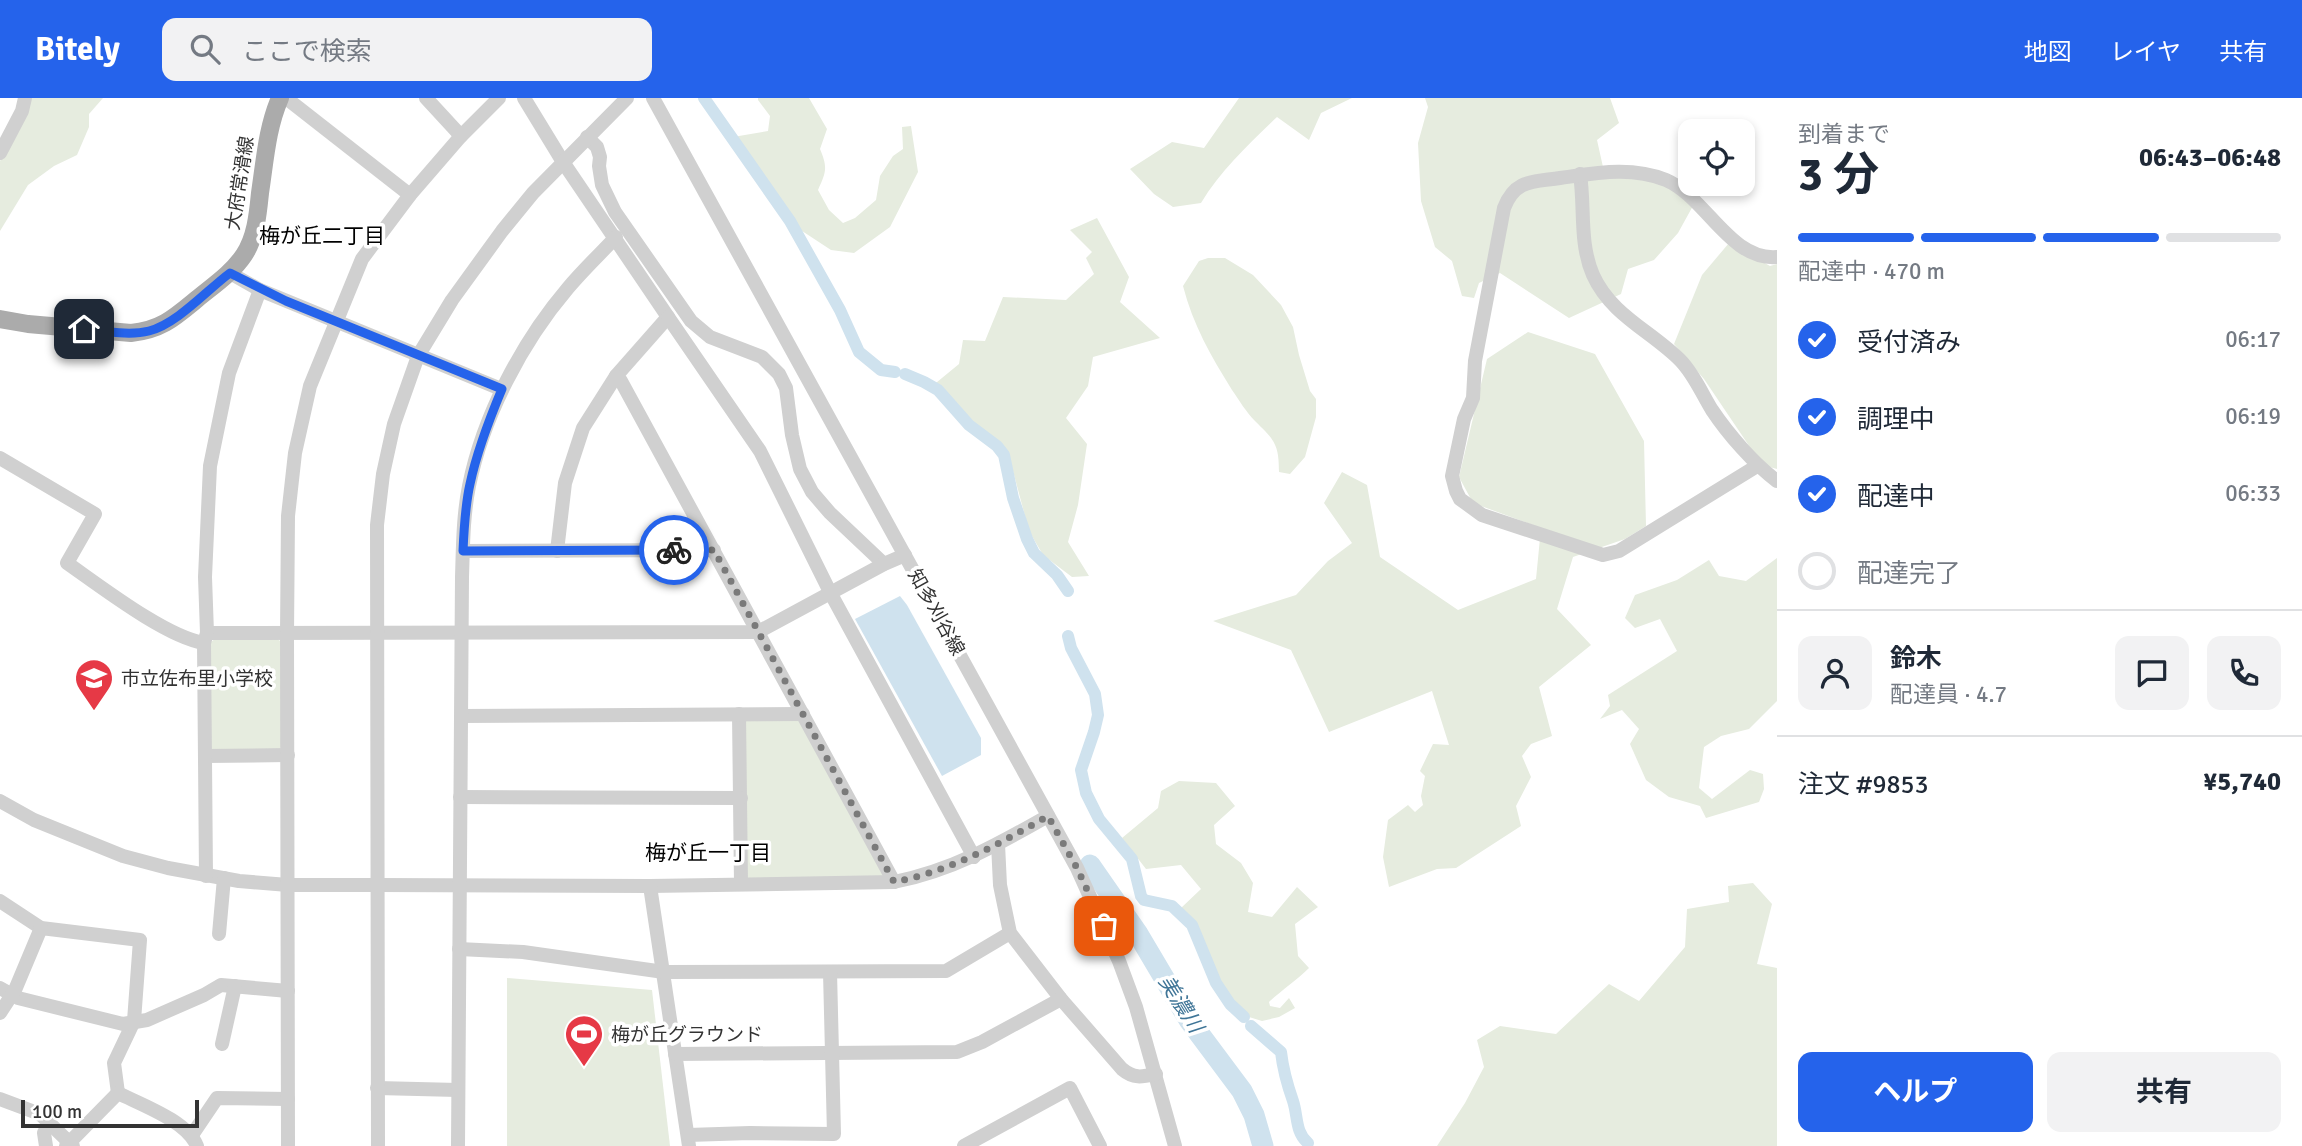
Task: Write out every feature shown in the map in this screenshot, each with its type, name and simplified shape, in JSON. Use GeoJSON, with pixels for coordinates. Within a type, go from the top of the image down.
{"type":"FeatureCollection","features":[{"type":"Feature","properties":{"kind":"main road","name":"大府常滑線"},"geometry":{"type":"LineString","coordinates":[[0,319],[49,326],[131,332],[148,331],[175,317],[230,273],[244,254],[253,235],[269,131],[280,98]]}},
{"type":"Feature","properties":{"kind":"street"},"geometry":{"type":"LineString","coordinates":[[0,153],[22,111],[25,98]]}},
{"type":"Feature","properties":{"kind":"street"},"geometry":{"type":"LineString","coordinates":[[286,98],[410,195]]}},
{"type":"Feature","properties":{"kind":"street"},"geometry":{"type":"LineString","coordinates":[[426,98],[461,136]]}},
{"type":"Feature","properties":{"kind":"street"},"geometry":{"type":"LineString","coordinates":[[288,1146],[288,516],[295,453],[310,386],[362,259],[410,195],[461,136],[499,98]]}},
{"type":"Feature","properties":{"kind":"street"},"geometry":{"type":"LineString","coordinates":[[524,98],[563,162],[760,451],[831,594],[974,857]]}},
{"type":"Feature","properties":{"kind":"street"},"geometry":{"type":"LineString","coordinates":[[378,1146],[377,525],[383,474],[394,424],[418,356],[452,300],[502,231],[563,162],[627,98]]}},
{"type":"Feature","properties":{"kind":"street","name":"知多刈谷線"},"geometry":{"type":"LineString","coordinates":[[653,98],[1077,868],[1119,961],[1139,1017],[1175,1146]]}},
{"type":"Feature","properties":{"kind":"street"},"geometry":{"type":"LineString","coordinates":[[587,137],[597,147],[602,185],[615,212],[691,321],[710,337],[768,361],[779,374],[786,388],[792,435],[800,468],[812,492],[830,513],[884,564]]}},
{"type":"Feature","properties":{"kind":"street"},"geometry":{"type":"LineString","coordinates":[[1757,466],[1613,554],[1603,555],[1482,514],[1460,499],[1452,476],[1464,419],[1474,398],[1475,361],[1504,208],[1515,189],[1524,183],[1580,174],[1623,171],[1666,180],[1682,189],[1745,249],[1766,258],[1777,257]]}},
{"type":"Feature","properties":{"kind":"street"},"geometry":{"type":"LineString","coordinates":[[1580,174],[1582,223],[1593,277],[1619,311],[1689,370],[1714,412],[1757,466],[1777,481]]}},
{"type":"Feature","properties":{"kind":"street"},"geometry":{"type":"LineString","coordinates":[[458,1146],[463,551],[469,486],[480,447],[502,389],[530,342],[567,289],[615,237]]}},
{"type":"Feature","properties":{"kind":"street"},"geometry":{"type":"LineString","coordinates":[[230,273],[260,290],[502,389]]}},
{"type":"Feature","properties":{"kind":"street"},"geometry":{"type":"LineString","coordinates":[[206,876],[205,577],[210,466],[229,373],[260,290]]}},
{"type":"Feature","properties":{"kind":"street"},"geometry":{"type":"LineString","coordinates":[[557,551],[565,483],[583,428],[616,376],[668,317]]}},
{"type":"Feature","properties":{"kind":"street"},"geometry":{"type":"LineString","coordinates":[[616,376],[714,550],[894,882]]}},
{"type":"Feature","properties":{"kind":"street"},"geometry":{"type":"LineString","coordinates":[[786,388],[808,378]]}},
{"type":"Feature","properties":{"kind":"street"},"geometry":{"type":"LineString","coordinates":[[0,458],[95,514],[67,563],[161,625],[194,642],[205,638],[287,634],[758,632],[905,555]]}},
{"type":"Feature","properties":{"kind":"street"},"geometry":{"type":"LineString","coordinates":[[463,551],[714,550]]}},
{"type":"Feature","properties":{"kind":"street"},"geometry":{"type":"LineString","coordinates":[[739,714],[741,883]]}},
{"type":"Feature","properties":{"kind":"street"},"geometry":{"type":"LineString","coordinates":[[461,716],[803,714]]}},
{"type":"Feature","properties":{"kind":"street"},"geometry":{"type":"LineString","coordinates":[[205,756],[288,755]]}},
{"type":"Feature","properties":{"kind":"street"},"geometry":{"type":"LineString","coordinates":[[460,797],[741,798]]}},
{"type":"Feature","properties":{"kind":"street"},"geometry":{"type":"LineString","coordinates":[[3,808],[110,851],[206,876],[288,884],[378,885],[650,886],[894,882],[931,874],[974,857],[1048,816]]}},
{"type":"Feature","properties":{"kind":"street"},"geometry":{"type":"LineString","coordinates":[[998,844],[1000,885],[1010,933],[1061,999],[1129,1075],[1139,1078],[1156,1074]]}},
{"type":"Feature","properties":{"kind":"street"},"geometry":{"type":"LineString","coordinates":[[219,934],[224,878]]}},
{"type":"Feature","properties":{"kind":"street"},"geometry":{"type":"LineString","coordinates":[[650,886],[689,1141],[750,1133],[834,1134],[830,971]]}},
{"type":"Feature","properties":{"kind":"street"},"geometry":{"type":"LineString","coordinates":[[0,901],[41,928],[140,940],[133,1024],[114,1063],[118,1093]]}},
{"type":"Feature","properties":{"kind":"street"},"geometry":{"type":"LineString","coordinates":[[0,1013],[6,992],[41,928]]}},
{"type":"Feature","properties":{"kind":"street"},"geometry":{"type":"LineString","coordinates":[[459,949],[523,952],[664,972],[946,971],[1010,933]]}},
{"type":"Feature","properties":{"kind":"street"},"geometry":{"type":"LineString","coordinates":[[6,992],[123,1024],[133,1024],[204,995],[221,985],[288,991]]}},
{"type":"Feature","properties":{"kind":"street"},"geometry":{"type":"LineString","coordinates":[[222,1044],[235,986]]}},
{"type":"Feature","properties":{"kind":"street"},"geometry":{"type":"LineString","coordinates":[[675,1054],[957,1052],[982,1042],[1061,999]]}},
{"type":"Feature","properties":{"kind":"street"},"geometry":{"type":"LineString","coordinates":[[377,1088],[458,1090]]}},
{"type":"Feature","properties":{"kind":"street"},"geometry":{"type":"LineString","coordinates":[[964,1146],[1070,1088],[1100,1146]]}},
{"type":"Feature","properties":{"kind":"street"},"geometry":{"type":"LineString","coordinates":[[118,1093],[176,1123],[195,1141],[217,1098],[288,1099]]}},
{"type":"Feature","properties":{"kind":"street"},"geometry":{"type":"LineString","coordinates":[[0,1099],[40,1114],[70,1145],[118,1093]]}},
{"type":"Feature","properties":{"kind":"street"},"geometry":{"type":"LineString","coordinates":[[46,1146],[44,1133],[49,1123]]}},
{"type":"Feature","properties":{"kind":"shaded area"},"geometry":{"type":"Polygon","coordinates":[[[30,98],[103,98],[89,114],[89,127],[77,155],[54,166],[28,185],[0,231],[0,161],[27,110],[30,98]]]}},
{"type":"Feature","properties":{"kind":"shaded area"},"geometry":{"type":"Polygon","coordinates":[[[758,98],[809,98],[827,129],[820,149],[825,170],[818,190],[829,210],[843,223],[855,218],[876,200],[880,176],[893,156],[903,149],[902,127],[911,126],[918,172],[890,227],[854,253],[831,250],[796,227],[733,137],[768,131],[770,116],[758,98]]]}},
{"type":"Feature","properties":{"kind":"shaded area"},"geometry":{"type":"Polygon","coordinates":[[[1239,98],[1352,98],[1321,113],[1309,140],[1277,117],[1226,168],[1201,203],[1173,207],[1154,194],[1130,169],[1172,142],[1204,148],[1239,98]]]}},
{"type":"Feature","properties":{"kind":"shaded area"},"geometry":{"type":"Polygon","coordinates":[[[1425,98],[1610,98],[1619,123],[1597,140],[1605,176],[1623,174],[1669,186],[1678,192],[1678,196],[1683,196],[1694,204],[1678,233],[1654,260],[1628,269],[1621,294],[1569,318],[1500,273],[1479,283],[1474,298],[1462,296],[1452,261],[1435,247],[1421,201],[1418,143],[1428,107],[1425,98]]]}},
{"type":"Feature","properties":{"kind":"shaded area"},"geometry":{"type":"Polygon","coordinates":[[[1097,218],[1129,277],[1120,302],[1160,338],[1093,357],[1088,386],[1066,418],[1087,444],[1078,505],[1068,542],[1089,576],[1072,577],[1043,555],[1029,531],[1009,456],[931,387],[959,364],[963,340],[985,341],[1003,297],[1066,300],[1094,274],[1086,258],[1092,252],[1070,230],[1097,218]]]}},
{"type":"Feature","properties":{"kind":"shaded area"},"geometry":{"type":"Polygon","coordinates":[[[1729,243],[1770,266],[1777,264],[1777,469],[1762,465],[1704,379],[1674,344],[1702,275],[1729,243]]]}},
{"type":"Feature","properties":{"kind":"shaded area"},"geometry":{"type":"Polygon","coordinates":[[[1225,258],[1253,275],[1281,305],[1293,327],[1310,391],[1316,399],[1316,417],[1305,457],[1290,474],[1279,472],[1274,443],[1232,390],[1192,314],[1183,286],[1199,261],[1225,258]]]}},
{"type":"Feature","properties":{"kind":"shaded area"},"geometry":{"type":"Polygon","coordinates":[[[1528,332],[1595,354],[1644,441],[1646,526],[1625,539],[1573,557],[1557,609],[1591,645],[1539,687],[1552,736],[1531,744],[1522,756],[1531,777],[1516,806],[1521,826],[1456,868],[1437,869],[1389,887],[1383,857],[1388,820],[1408,805],[1415,812],[1423,805],[1421,796],[1425,776],[1420,771],[1433,744],[1449,745],[1432,691],[1329,732],[1291,650],[1213,621],[1296,595],[1328,561],[1352,543],[1324,503],[1342,472],[1367,485],[1380,557],[1458,610],[1536,579],[1541,528],[1473,503],[1459,477],[1487,359],[1528,332]]]}},
{"type":"Feature","properties":{"kind":"shaded area"},"geometry":{"type":"Polygon","coordinates":[[[1777,558],[1777,701],[1749,729],[1721,736],[1704,747],[1699,788],[1712,799],[1750,770],[1763,774],[1764,789],[1759,802],[1706,818],[1700,806],[1669,797],[1646,780],[1630,744],[1639,729],[1622,710],[1600,719],[1610,706],[1608,695],[1677,651],[1660,619],[1635,628],[1625,618],[1635,595],[1677,580],[1709,560],[1719,576],[1746,581],[1777,558]]]}},
{"type":"Feature","properties":{"kind":"shaded area"},"geometry":{"type":"Polygon","coordinates":[[[216,638],[278,639],[282,643],[281,747],[278,751],[215,752],[211,749],[211,642],[216,638]]]}},
{"type":"Feature","properties":{"kind":"shaded area"},"geometry":{"type":"Polygon","coordinates":[[[739,714],[803,714],[894,882],[741,883],[739,714]]]}},
{"type":"Feature","properties":{"kind":"shaded area"},"geometry":{"type":"Polygon","coordinates":[[[1179,781],[1216,783],[1235,806],[1214,825],[1216,844],[1241,863],[1253,883],[1248,912],[1272,917],[1297,887],[1318,907],[1295,924],[1298,956],[1309,968],[1269,1002],[1270,1006],[1280,1008],[1289,998],[1295,1008],[1279,1017],[1262,1021],[1249,1017],[1228,995],[1209,962],[1195,923],[1181,908],[1201,889],[1181,865],[1146,869],[1122,838],[1158,808],[1161,791],[1179,781]]]}},
{"type":"Feature","properties":{"kind":"shaded area"},"geometry":{"type":"Polygon","coordinates":[[[1753,883],[1772,904],[1757,964],[1777,968],[1777,1146],[1437,1146],[1484,1067],[1477,1040],[1500,1026],[1556,1034],[1609,984],[1639,1001],[1685,947],[1687,909],[1729,902],[1728,886],[1753,883]]]}},
{"type":"Feature","properties":{"kind":"shaded area","name":"梅が丘グラウンド"},"geometry":{"type":"Polygon","coordinates":[[[507,978],[652,990],[670,1146],[507,1146],[507,978]]]}},
{"type":"Feature","properties":{"kind":"water"},"geometry":{"type":"Polygon","coordinates":[[[900,596],[981,738],[981,755],[942,776],[855,619],[900,596]]]}},
{"type":"Feature","properties":{"kind":"waterway"},"geometry":{"type":"LineString","coordinates":[[704,98],[790,221],[840,310],[859,352],[881,370],[895,372]]}},
{"type":"Feature","properties":{"kind":"waterway"},"geometry":{"type":"LineString","coordinates":[[905,374],[938,390],[969,425],[997,446],[1004,455],[1013,498],[1027,539],[1034,553],[1057,575],[1068,591]]}},
{"type":"Feature","properties":{"kind":"waterway"},"geometry":{"type":"LineString","coordinates":[[1068,636],[1071,648],[1095,694],[1098,715],[1081,770],[1086,793],[1099,819],[1132,859],[1141,896],[1144,900],[1172,906],[1192,925],[1216,983],[1230,1004],[1244,1017]]}},
{"type":"Feature","properties":{"kind":"waterway","name":"美濃川"},"geometry":{"type":"LineString","coordinates":[[1090,865],[1138,934],[1189,1020],[1242,1091],[1254,1115],[1263,1146]]}},
{"type":"Feature","properties":{"kind":"waterway"},"geometry":{"type":"LineString","coordinates":[[1251,1026],[1281,1052],[1299,1129],[1308,1143]]}},
{"type":"Feature","properties":{"kind":"way so far"},"geometry":{"type":"LineString","coordinates":[[674,550],[714,550],[894,882],[931,874],[974,857],[1048,816],[1077,868],[1104,926]]}},
{"type":"Feature","properties":{"kind":"place","name":"市立佐布里小学校"},"geometry":{"type":"Point","coordinates":[94,712]}},
{"type":"Feature","properties":{"kind":"place","name":"梅が丘グラウンド"},"geometry":{"type":"Point","coordinates":[584,1068]}},
{"type":"Feature","properties":{"kind":"district","name":"梅が丘二丁目"},"geometry":{"type":"Point","coordinates":[322,236]}},
{"type":"Feature","properties":{"kind":"district","name":"梅が丘一丁目"},"geometry":{"type":"Point","coordinates":[708,853]}},
{"type":"Feature","properties":{"kind":"route"},"geometry":{"type":"LineString","coordinates":[[84,329],[131,332],[155,329],[175,317],[230,273],[260,290],[502,389],[476,457],[469,486],[463,551],[674,550]]}}]}
